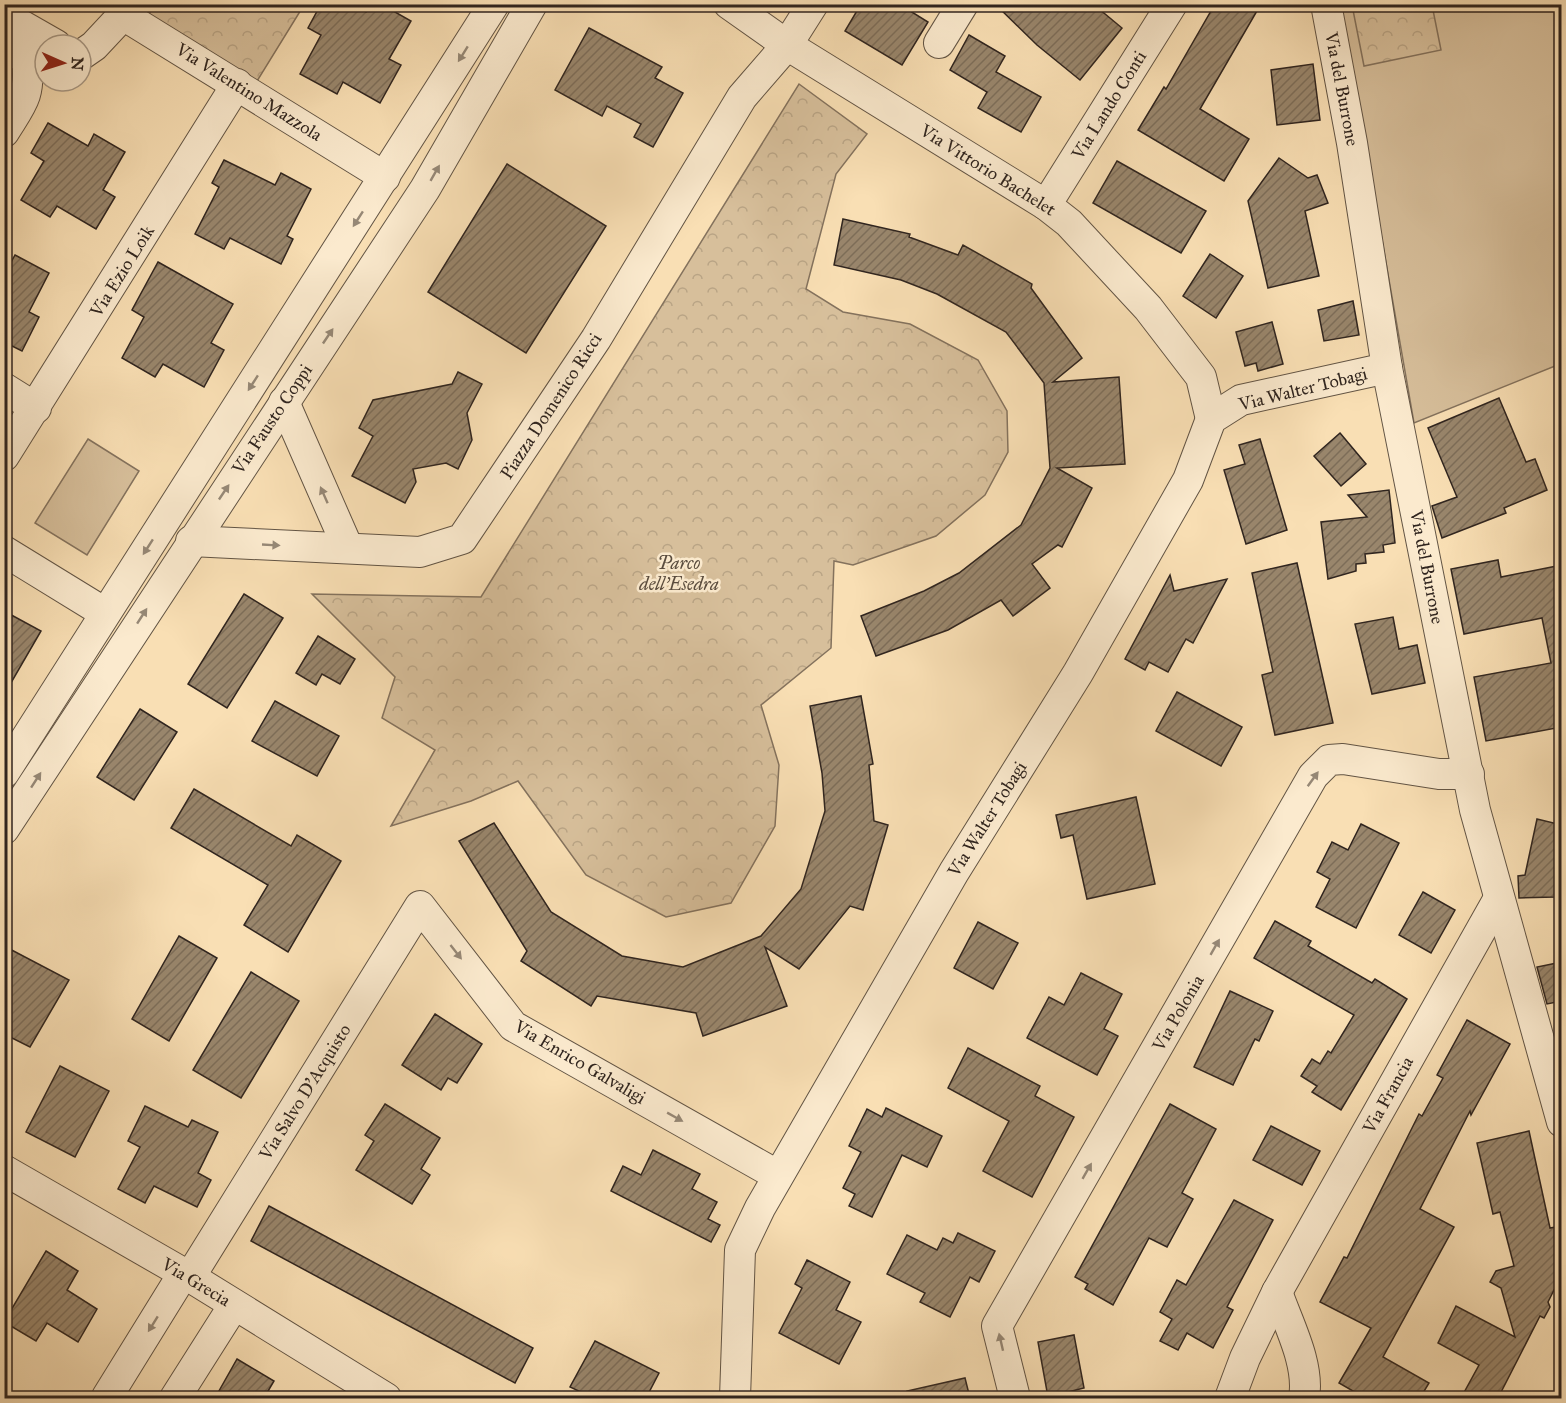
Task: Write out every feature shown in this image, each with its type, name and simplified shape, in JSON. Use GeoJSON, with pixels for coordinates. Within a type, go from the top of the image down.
{"type":"FeatureCollection","features":[{"type":"Feature","properties":{"kind":"street","name":"Via Fausto Coppi"},"geometry":{"type":"LineString","coordinates":[[4,773],[494,4]]}},
{"type":"Feature","properties":{"kind":"street","name":"Via Fausto Coppi"},"geometry":{"type":"LineString","coordinates":[[4,829],[191,541],[425,189],[532,4]]}},
{"type":"Feature","properties":{"kind":"street","name":"Via Vittorio Bachelet"},"geometry":{"type":"LineString","coordinates":[[729,4],[787,45],[1046,204],[1070,223],[1148,308],[1201,377],[1211,419]]}},
{"type":"Feature","properties":{"kind":"street","name":"Piazza Domenico Ricci"},"geometry":{"type":"LineString","coordinates":[[191,541],[420,552],[462,539],[596,339],[742,97],[787,45],[813,4]]}},
{"type":"Feature","properties":{"kind":"street"},"geometry":{"type":"LineString","coordinates":[[939,43],[963,4]]}},
{"type":"Feature","properties":{"kind":"street","name":"Via Lando Conti"},"geometry":{"type":"LineString","coordinates":[[1046,204],[1172,4]]}},
{"type":"Feature","properties":{"kind":"street","name":"Via del Burrone"},"geometry":{"type":"LineString","coordinates":[[1326,4],[1352,143],[1387,368],[1469,774],[1499,898],[1562,1122]]}},
{"type":"Feature","properties":{"kind":"street","name":"Via Valentino Mazzola"},"geometry":{"type":"LineString","coordinates":[[126,10],[237,84],[385,177]]}},
{"type":"Feature","properties":{"kind":"street"},"geometry":{"type":"LineString","coordinates":[[93,47],[126,10]]}},
{"type":"Feature","properties":{"kind":"street"},"geometry":{"type":"LineString","coordinates":[[4,132],[26,97],[29,82],[27,62],[7,41],[9,30],[21,25],[35,33]]}},
{"type":"Feature","properties":{"kind":"street","name":"Via Ezio Loik"},"geometry":{"type":"LineString","coordinates":[[4,456],[237,84]]}},
{"type":"Feature","properties":{"kind":"street","name":"Via Walter Tobagi"},"geometry":{"type":"LineString","coordinates":[[735,1398],[740,1250],[777,1174],[954,872],[1078,673],[1165,521],[1188,480],[1211,419],[1241,400],[1387,368]]}},
{"type":"Feature","properties":{"kind":"street"},"geometry":{"type":"LineString","coordinates":[[4,388],[36,408]]}},
{"type":"Feature","properties":{"kind":"street"},"geometry":{"type":"LineString","coordinates":[[284,402],[348,548]]}},
{"type":"Feature","properties":{"kind":"street"},"geometry":{"type":"LineString","coordinates":[[4,551],[105,613]]}},
{"type":"Feature","properties":{"kind":"street","name":"Via Polonia"},"geometry":{"type":"LineString","coordinates":[[1015,1398],[997,1326],[1313,776],[1329,760],[1343,759],[1439,774],[1469,774]]}},
{"type":"Feature","properties":{"kind":"street","name":"Via Francia"},"geometry":{"type":"LineString","coordinates":[[1230,1398],[1245,1358],[1277,1292],[1499,898]]}},
{"type":"Feature","properties":{"kind":"street","name":"Via Enrico Galvaligi"},"geometry":{"type":"LineString","coordinates":[[420,906],[513,1026],[777,1174]]}},
{"type":"Feature","properties":{"kind":"street","name":"Via Salvo D'Acquisto"},"geometry":{"type":"LineString","coordinates":[[110,1398],[107,1397],[187,1275],[420,906]]}},
{"type":"Feature","properties":{"kind":"street","name":"Via Grecia"},"geometry":{"type":"LineString","coordinates":[[4,1170],[187,1275],[386,1398]]}},
{"type":"Feature","properties":{"kind":"street"},"geometry":{"type":"LineString","coordinates":[[1277,1292],[1301,1362],[1306,1388],[1304,1398]]}},
{"type":"Feature","properties":{"kind":"street"},"geometry":{"type":"LineString","coordinates":[[175,1398],[234,1305]]}},
{"type":"Feature","properties":{"kind":"green space"},"geometry":{"type":"Polygon","coordinates":[[[155,5],[304,5],[254,86],[146,18],[155,5]]]}},
{"type":"Feature","properties":{"kind":"green space"},"geometry":{"type":"Polygon","coordinates":[[[1341,5],[1561,5],[1561,366],[1560,364],[1414,423],[1341,5]]]}},
{"type":"Feature","properties":{"kind":"green space"},"geometry":{"type":"Polygon","coordinates":[[[1352,5],[1432,5],[1441,50],[1364,66],[1352,5]]]}},
{"type":"Feature","properties":{"kind":"green space","name":"Parco dell'Esedra"},"geometry":{"type":"Polygon","coordinates":[[[799,84],[867,134],[836,174],[806,289],[843,312],[910,324],[978,360],[1007,411],[1008,452],[985,495],[936,536],[853,565],[834,561],[831,648],[761,705],[779,765],[775,826],[731,903],[666,917],[586,875],[518,781],[471,801],[391,826],[435,750],[382,718],[395,677],[312,594],[481,597],[799,84]]]}},
{"type":"Feature","properties":{"kind":"green space"},"geometry":{"type":"Polygon","coordinates":[[[88,439],[139,471],[87,555],[35,523],[88,439]]]}},
{"type":"Feature","properties":{"kind":"building"},"geometry":{"type":"Polygon","coordinates":[[[321,4],[353,4],[366,12],[371,4],[381,4],[411,21],[389,59],[401,65],[380,103],[343,82],[337,94],[300,74],[321,35],[308,28],[321,4]]]}},
{"type":"Feature","properties":{"kind":"building"},"geometry":{"type":"Polygon","coordinates":[[[861,4],[899,4],[928,22],[902,65],[845,31],[861,4]]]}},
{"type":"Feature","properties":{"kind":"building"},"geometry":{"type":"Polygon","coordinates":[[[995,4],[1093,4],[1122,28],[1080,80],[1037,45],[995,4]]]}},
{"type":"Feature","properties":{"kind":"building"},"geometry":{"type":"Polygon","coordinates":[[[1215,4],[1261,4],[1200,109],[1249,139],[1224,181],[1138,130],[1164,87],[1166,89],[1215,4]]]}},
{"type":"Feature","properties":{"kind":"building"},"geometry":{"type":"Polygon","coordinates":[[[589,28],[662,67],[655,78],[683,93],[653,147],[634,137],[641,124],[607,106],[602,116],[555,90],[589,28]]]}},
{"type":"Feature","properties":{"kind":"building"},"geometry":{"type":"Polygon","coordinates":[[[969,35],[1005,56],[996,72],[1041,97],[1021,132],[978,108],[987,92],[950,70],[969,35]]]}},
{"type":"Feature","properties":{"kind":"building"},"geometry":{"type":"Polygon","coordinates":[[[1313,64],[1320,120],[1277,125],[1271,70],[1313,64]]]}},
{"type":"Feature","properties":{"kind":"building"},"geometry":{"type":"Polygon","coordinates":[[[48,123],[88,146],[94,134],[125,152],[103,190],[115,197],[96,229],[57,206],[50,217],[21,200],[44,161],[31,153],[48,123]]]}},
{"type":"Feature","properties":{"kind":"building"},"geometry":{"type":"Polygon","coordinates":[[[1279,158],[1308,178],[1317,175],[1328,203],[1305,211],[1319,276],[1268,288],[1248,201],[1279,158]]]}},
{"type":"Feature","properties":{"kind":"building"},"geometry":{"type":"Polygon","coordinates":[[[224,160],[275,185],[281,173],[311,189],[287,236],[293,239],[281,264],[230,238],[224,249],[195,234],[219,187],[212,183],[224,160]]]}},
{"type":"Feature","properties":{"kind":"building"},"geometry":{"type":"Polygon","coordinates":[[[1117,161],[1206,211],[1181,253],[1093,203],[1117,161]]]}},
{"type":"Feature","properties":{"kind":"building"},"geometry":{"type":"Polygon","coordinates":[[[507,164],[606,226],[526,353],[428,292],[507,164]]]}},
{"type":"Feature","properties":{"kind":"building"},"geometry":{"type":"Polygon","coordinates":[[[843,219],[910,234],[909,237],[958,255],[963,245],[1032,284],[1031,288],[1082,358],[1053,382],[1119,377],[1125,464],[1057,468],[1092,488],[1062,547],[1058,545],[1032,564],[1050,588],[1013,616],[1001,600],[948,630],[876,656],[861,616],[924,591],[959,573],[1021,525],[1050,468],[1044,383],[1006,332],[937,294],[901,280],[834,265],[843,219]]]}},
{"type":"Feature","properties":{"kind":"building"},"geometry":{"type":"Polygon","coordinates":[[[1210,254],[1243,276],[1216,318],[1183,296],[1210,254]]]}},
{"type":"Feature","properties":{"kind":"building"},"geometry":{"type":"Polygon","coordinates":[[[15,255],[49,273],[29,312],[39,317],[22,351],[4,342],[4,275],[15,255]]]}},
{"type":"Feature","properties":{"kind":"building"},"geometry":{"type":"Polygon","coordinates":[[[158,262],[233,304],[211,343],[224,350],[204,387],[163,364],[155,377],[122,358],[144,317],[132,310],[158,262]]]}},
{"type":"Feature","properties":{"kind":"building"},"geometry":{"type":"Polygon","coordinates":[[[1353,301],[1359,335],[1324,341],[1318,310],[1353,301]]]}},
{"type":"Feature","properties":{"kind":"building"},"geometry":{"type":"Polygon","coordinates":[[[1272,322],[1283,364],[1258,371],[1256,363],[1245,366],[1236,332],[1272,322]]]}},
{"type":"Feature","properties":{"kind":"building"},"geometry":{"type":"Polygon","coordinates":[[[458,372],[482,384],[467,413],[472,440],[458,469],[446,463],[413,469],[416,482],[405,503],[352,476],[373,436],[359,428],[373,400],[452,384],[458,372]]]}},
{"type":"Feature","properties":{"kind":"building"},"geometry":{"type":"Polygon","coordinates":[[[1499,398],[1526,462],[1535,459],[1547,490],[1504,508],[1506,513],[1442,538],[1432,506],[1457,497],[1428,428],[1499,398]]]}},
{"type":"Feature","properties":{"kind":"building"},"geometry":{"type":"Polygon","coordinates":[[[1340,433],[1366,464],[1341,486],[1314,456],[1340,433]]]}},
{"type":"Feature","properties":{"kind":"building"},"geometry":{"type":"Polygon","coordinates":[[[1260,439],[1287,530],[1246,544],[1224,470],[1245,464],[1239,445],[1260,439]]]}},
{"type":"Feature","properties":{"kind":"building"},"geometry":{"type":"Polygon","coordinates":[[[1389,490],[1395,543],[1383,545],[1384,552],[1365,554],[1366,563],[1356,564],[1356,571],[1328,579],[1321,522],[1367,517],[1348,495],[1389,490]]]}},
{"type":"Feature","properties":{"kind":"building"},"geometry":{"type":"Polygon","coordinates":[[[1498,560],[1501,577],[1562,565],[1562,727],[1486,741],[1474,677],[1551,663],[1542,618],[1464,634],[1451,569],[1498,560]]]}},
{"type":"Feature","properties":{"kind":"building"},"geometry":{"type":"Polygon","coordinates":[[[1297,563],[1333,723],[1275,735],[1262,675],[1273,672],[1252,573],[1297,563]]]}},
{"type":"Feature","properties":{"kind":"building"},"geometry":{"type":"Polygon","coordinates":[[[1170,575],[1174,591],[1227,579],[1193,643],[1186,639],[1168,672],[1149,662],[1145,670],[1125,659],[1170,575]]]}},
{"type":"Feature","properties":{"kind":"building"},"geometry":{"type":"Polygon","coordinates":[[[244,594],[283,618],[227,708],[188,684],[244,594]]]}},
{"type":"Feature","properties":{"kind":"building"},"geometry":{"type":"Polygon","coordinates":[[[4,611],[41,631],[4,695],[4,611]]]}},
{"type":"Feature","properties":{"kind":"building"},"geometry":{"type":"Polygon","coordinates":[[[1393,617],[1399,649],[1417,645],[1425,683],[1372,694],[1355,624],[1393,617]]]}},
{"type":"Feature","properties":{"kind":"building"},"geometry":{"type":"Polygon","coordinates":[[[318,636],[355,659],[340,684],[322,674],[316,685],[296,673],[318,636]]]}},
{"type":"Feature","properties":{"kind":"building"},"geometry":{"type":"Polygon","coordinates":[[[1177,692],[1242,727],[1221,766],[1156,731],[1177,692]]]}},
{"type":"Feature","properties":{"kind":"building"},"geometry":{"type":"Polygon","coordinates":[[[861,696],[873,764],[869,765],[874,821],[888,825],[863,910],[850,906],[799,969],[765,947],[787,1006],[703,1036],[696,1013],[597,996],[591,1006],[521,961],[527,951],[459,841],[494,823],[551,912],[622,956],[683,967],[761,936],[801,889],[825,811],[822,773],[810,706],[861,696]]]}},
{"type":"Feature","properties":{"kind":"building"},"geometry":{"type":"Polygon","coordinates":[[[275,701],[339,736],[317,776],[252,741],[275,701]]]}},
{"type":"Feature","properties":{"kind":"building"},"geometry":{"type":"Polygon","coordinates":[[[140,709],[177,732],[134,800],[97,777],[140,709]]]}},
{"type":"Feature","properties":{"kind":"building"},"geometry":{"type":"Polygon","coordinates":[[[194,789],[291,846],[297,835],[341,861],[288,952],[244,925],[268,885],[171,828],[194,789]]]}},
{"type":"Feature","properties":{"kind":"building"},"geometry":{"type":"Polygon","coordinates":[[[1136,797],[1155,884],[1087,899],[1073,835],[1061,838],[1056,815],[1136,797]]]}},
{"type":"Feature","properties":{"kind":"building"},"geometry":{"type":"Polygon","coordinates":[[[1537,819],[1562,825],[1562,866],[1555,864],[1555,897],[1519,898],[1518,876],[1525,875],[1537,819]]]}},
{"type":"Feature","properties":{"kind":"building"},"geometry":{"type":"Polygon","coordinates":[[[1361,824],[1399,843],[1356,928],[1316,907],[1330,879],[1317,872],[1332,842],[1348,850],[1361,824]]]}},
{"type":"Feature","properties":{"kind":"building"},"geometry":{"type":"Polygon","coordinates":[[[1423,892],[1455,910],[1431,953],[1399,935],[1423,892]]]}},
{"type":"Feature","properties":{"kind":"building"},"geometry":{"type":"Polygon","coordinates":[[[1275,921],[1311,941],[1308,946],[1372,983],[1375,979],[1407,999],[1341,1110],[1312,1092],[1317,1086],[1301,1076],[1312,1059],[1320,1064],[1328,1051],[1331,1053],[1354,1015],[1254,958],[1275,921]]]}},
{"type":"Feature","properties":{"kind":"building"},"geometry":{"type":"Polygon","coordinates":[[[978,922],[1018,943],[993,989],[954,968],[978,922]]]}},
{"type":"Feature","properties":{"kind":"building"},"geometry":{"type":"Polygon","coordinates":[[[179,936],[217,958],[169,1041],[132,1019],[179,936]]]}},
{"type":"Feature","properties":{"kind":"building"},"geometry":{"type":"Polygon","coordinates":[[[4,946],[69,980],[30,1047],[4,1034],[4,946]]]}},
{"type":"Feature","properties":{"kind":"building"},"geometry":{"type":"Polygon","coordinates":[[[1562,962],[1562,1001],[1547,1004],[1537,967],[1562,962]]]}},
{"type":"Feature","properties":{"kind":"building"},"geometry":{"type":"Polygon","coordinates":[[[251,972],[299,1001],[241,1098],[193,1070],[251,972]]]}},
{"type":"Feature","properties":{"kind":"building"},"geometry":{"type":"Polygon","coordinates":[[[1081,973],[1122,994],[1104,1029],[1118,1036],[1097,1075],[1027,1038],[1049,997],[1064,1005],[1081,973]]]}},
{"type":"Feature","properties":{"kind":"building"},"geometry":{"type":"Polygon","coordinates":[[[1230,991],[1273,1011],[1259,1041],[1255,1039],[1233,1085],[1194,1067],[1230,991]]]}},
{"type":"Feature","properties":{"kind":"building"},"geometry":{"type":"Polygon","coordinates":[[[435,1014],[482,1044],[457,1083],[448,1078],[441,1090],[402,1065],[435,1014]]]}},
{"type":"Feature","properties":{"kind":"building"},"geometry":{"type":"Polygon","coordinates":[[[1467,1020],[1510,1044],[1471,1115],[1470,1111],[1420,1209],[1454,1227],[1383,1357],[1429,1383],[1420,1398],[1365,1398],[1339,1383],[1371,1328],[1320,1302],[1344,1257],[1347,1258],[1419,1114],[1422,1116],[1443,1078],[1437,1075],[1467,1020]]]}},
{"type":"Feature","properties":{"kind":"building"},"geometry":{"type":"Polygon","coordinates":[[[968,1048],[1040,1086],[1035,1096],[1074,1117],[1032,1197],[983,1171],[1009,1121],[948,1088],[968,1048]]]}},
{"type":"Feature","properties":{"kind":"building"},"geometry":{"type":"Polygon","coordinates":[[[60,1066],[109,1091],[75,1157],[26,1132],[60,1066]]]}},
{"type":"Feature","properties":{"kind":"building"},"geometry":{"type":"Polygon","coordinates":[[[385,1104],[440,1138],[421,1169],[430,1175],[412,1204],[356,1170],[374,1141],[365,1135],[385,1104]]]}},
{"type":"Feature","properties":{"kind":"building"},"geometry":{"type":"Polygon","coordinates":[[[1170,1104],[1216,1129],[1182,1193],[1193,1199],[1167,1247],[1149,1238],[1113,1305],[1085,1289],[1088,1284],[1075,1277],[1170,1104]]]}},
{"type":"Feature","properties":{"kind":"building"},"geometry":{"type":"Polygon","coordinates":[[[145,1106],[188,1127],[192,1120],[218,1132],[198,1173],[211,1180],[197,1207],[154,1186],[145,1203],[118,1189],[140,1147],[128,1141],[145,1106]]]}},
{"type":"Feature","properties":{"kind":"building"},"geometry":{"type":"Polygon","coordinates":[[[886,1108],[942,1136],[927,1167],[902,1155],[872,1217],[849,1206],[855,1194],[843,1188],[861,1152],[849,1146],[867,1109],[882,1117],[886,1108]]]}},
{"type":"Feature","properties":{"kind":"building"},"geometry":{"type":"Polygon","coordinates":[[[1271,1126],[1320,1151],[1302,1185],[1253,1160],[1271,1126]]]}},
{"type":"Feature","properties":{"kind":"building"},"geometry":{"type":"Polygon","coordinates":[[[1529,1131],[1550,1228],[1555,1227],[1562,1252],[1562,1274],[1548,1302],[1550,1307],[1544,1318],[1540,1316],[1498,1398],[1461,1398],[1479,1365],[1438,1343],[1456,1306],[1515,1337],[1501,1288],[1490,1282],[1496,1271],[1514,1266],[1500,1212],[1493,1214],[1477,1143],[1529,1131]]]}},
{"type":"Feature","properties":{"kind":"building"},"geometry":{"type":"Polygon","coordinates":[[[653,1150],[700,1174],[692,1189],[717,1202],[708,1219],[720,1225],[711,1242],[611,1191],[623,1166],[641,1175],[653,1150]]]}},
{"type":"Feature","properties":{"kind":"building"},"geometry":{"type":"Polygon","coordinates":[[[1234,1200],[1273,1220],[1227,1307],[1233,1310],[1213,1348],[1187,1333],[1178,1350],[1160,1341],[1172,1319],[1160,1312],[1177,1280],[1186,1285],[1234,1200]]]}},
{"type":"Feature","properties":{"kind":"building"},"geometry":{"type":"Polygon","coordinates":[[[269,1206],[533,1348],[515,1383],[251,1241],[269,1206]]]}},
{"type":"Feature","properties":{"kind":"building"},"geometry":{"type":"Polygon","coordinates":[[[958,1233],[995,1251],[979,1282],[970,1277],[950,1317],[920,1302],[925,1293],[887,1274],[907,1235],[937,1250],[943,1238],[953,1243],[958,1233]]]}},
{"type":"Feature","properties":{"kind":"building"},"geometry":{"type":"Polygon","coordinates":[[[46,1251],[78,1271],[67,1290],[97,1309],[78,1342],[47,1323],[36,1341],[4,1322],[46,1251]]]}},
{"type":"Feature","properties":{"kind":"building"},"geometry":{"type":"Polygon","coordinates":[[[807,1260],[850,1282],[836,1310],[861,1322],[839,1364],[779,1333],[802,1288],[795,1284],[807,1260]]]}},
{"type":"Feature","properties":{"kind":"building"},"geometry":{"type":"Polygon","coordinates":[[[1074,1335],[1084,1388],[1048,1397],[1038,1342],[1074,1335]]]}},
{"type":"Feature","properties":{"kind":"building"},"geometry":{"type":"Polygon","coordinates":[[[595,1341],[659,1373],[646,1398],[578,1398],[581,1392],[570,1387],[595,1341]]]}},
{"type":"Feature","properties":{"kind":"building"},"geometry":{"type":"Polygon","coordinates":[[[237,1359],[274,1381],[264,1398],[215,1398],[237,1359]]]}},
{"type":"Feature","properties":{"kind":"building"},"geometry":{"type":"Polygon","coordinates":[[[965,1378],[970,1398],[908,1398],[907,1391],[965,1378]]]}}]}
